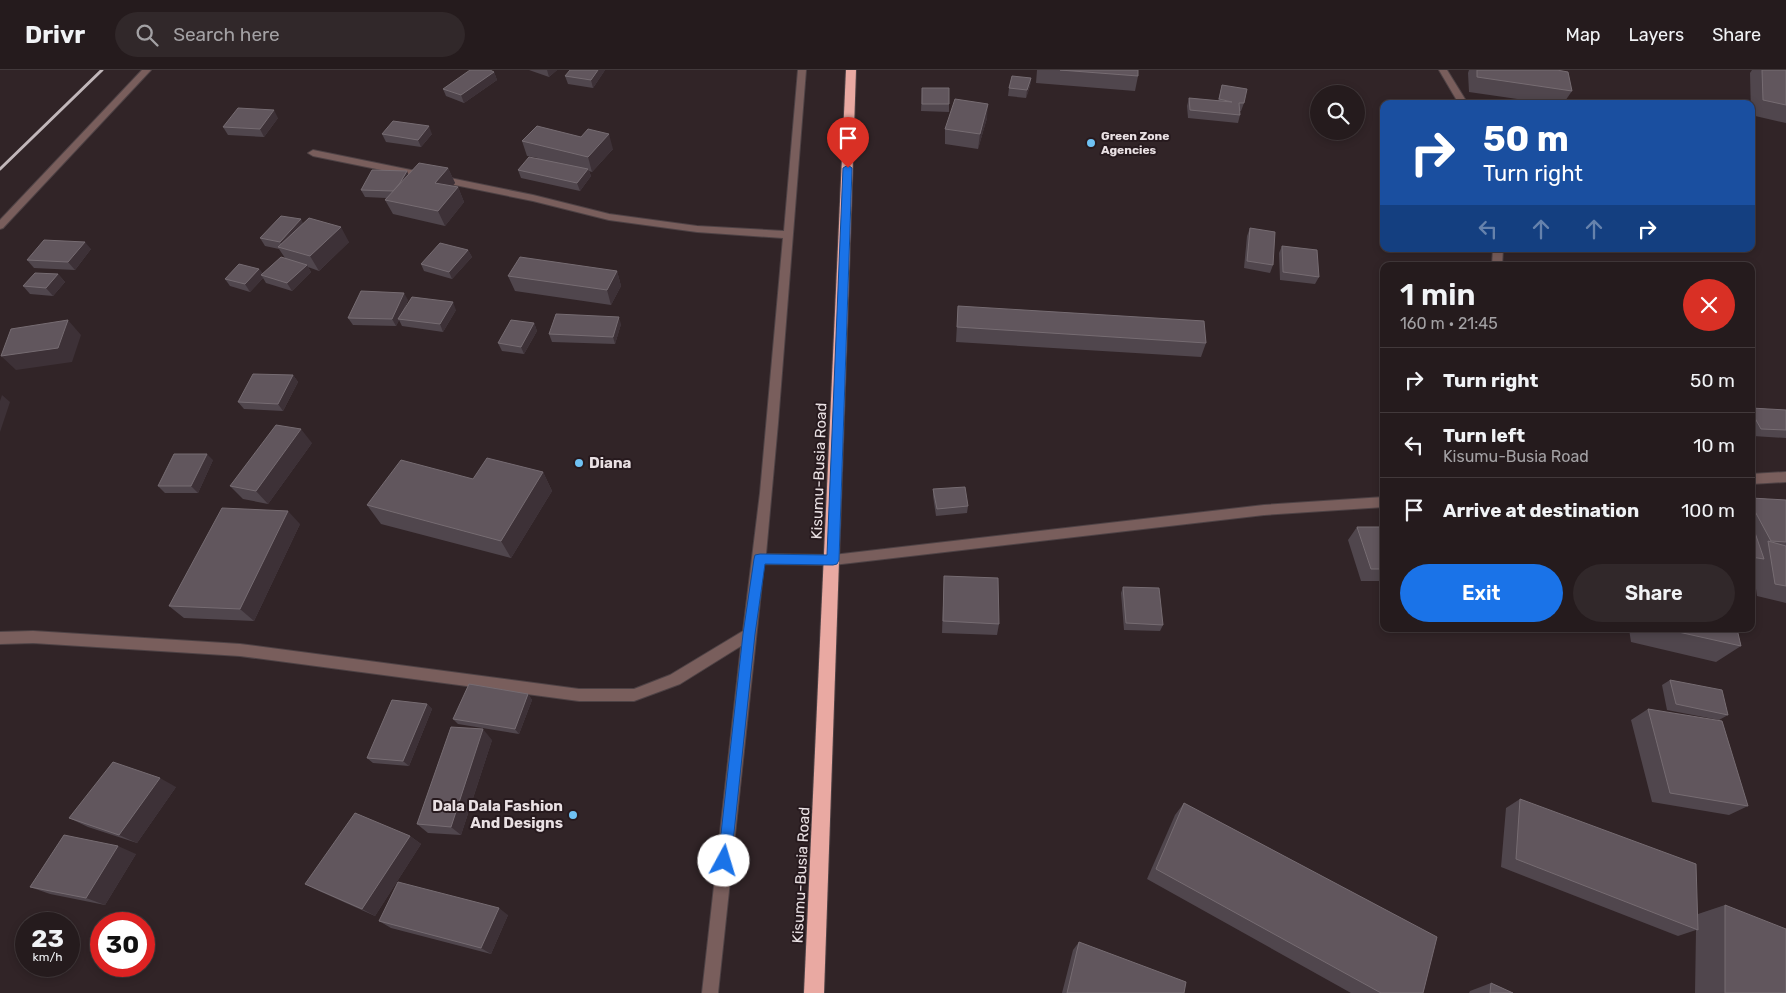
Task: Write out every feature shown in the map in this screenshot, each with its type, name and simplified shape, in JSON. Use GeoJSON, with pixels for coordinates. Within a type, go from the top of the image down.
{"type":"FeatureCollection","features":[{"type":"Feature","properties":{"kind":"highway","name":"Kisumu-Busia Road"},"geometry":{"type":"LineString","coordinates":[[814,993],[833,560],[851,70]]}},
{"type":"Feature","properties":{"kind":"street"},"geometry":{"type":"LineString","coordinates":[[0,226],[147,70]]}},
{"type":"Feature","properties":{"kind":"street"},"geometry":{"type":"LineString","coordinates":[[710,993],[749,634],[760,559],[776,391],[802,70]]}},
{"type":"Feature","properties":{"kind":"street"},"geometry":{"type":"LineString","coordinates":[[1443,70],[1462,100]]}},
{"type":"Feature","properties":{"kind":"street"},"geometry":{"type":"LineString","coordinates":[[313,153],[532,198],[609,217],[697,229],[788,235]]}},
{"type":"Feature","properties":{"kind":"street"},"geometry":{"type":"LineString","coordinates":[[1755,478],[1786,477]]}},
{"type":"Feature","properties":{"kind":"street"},"geometry":{"type":"LineString","coordinates":[[760,559],[833,560],[1264,510],[1380,502]]}},
{"type":"Feature","properties":{"kind":"street"},"geometry":{"type":"LineString","coordinates":[[0,638],[33,637],[240,650],[578,695],[634,695],[675,680],[749,634]]}},
{"type":"Feature","properties":{"kind":"building"},"geometry":{"type":"Polygon","coordinates":[[[470,70],[490,70],[494,72],[461,95],[443,89],[470,70]]]}},
{"type":"Feature","properties":{"kind":"building"},"geometry":{"type":"Polygon","coordinates":[[[570,70],[598,70],[591,80],[565,76],[570,70]]]}},
{"type":"Feature","properties":{"kind":"building"},"geometry":{"type":"Polygon","coordinates":[[[1060,70],[1138,70],[1138,76],[1060,70]]]}},
{"type":"Feature","properties":{"kind":"building"},"geometry":{"type":"Polygon","coordinates":[[[1477,70],[1557,70],[1568,72],[1572,91],[1477,77],[1477,70]]]}},
{"type":"Feature","properties":{"kind":"building"},"geometry":{"type":"Polygon","coordinates":[[[1762,70],[1786,70],[1786,105],[1763,100],[1762,70]]]}},
{"type":"Feature","properties":{"kind":"building"},"geometry":{"type":"Polygon","coordinates":[[[1012,76],[1031,78],[1027,90],[1009,88],[1012,76]]]}},
{"type":"Feature","properties":{"kind":"building"},"geometry":{"type":"Polygon","coordinates":[[[1222,85],[1247,89],[1244,103],[1239,103],[1240,115],[1190,110],[1189,98],[1232,102],[1219,99],[1222,85]]]}},
{"type":"Feature","properties":{"kind":"building"},"geometry":{"type":"Polygon","coordinates":[[[922,88],[949,88],[949,104],[922,104],[922,88]]]}},
{"type":"Feature","properties":{"kind":"building"},"geometry":{"type":"Polygon","coordinates":[[[955,99],[988,104],[980,134],[945,129],[955,99]]]}},
{"type":"Feature","properties":{"kind":"building"},"geometry":{"type":"Polygon","coordinates":[[[238,108],[274,110],[260,129],[223,127],[238,108]]]}},
{"type":"Feature","properties":{"kind":"building"},"geometry":{"type":"Polygon","coordinates":[[[393,121],[429,126],[418,140],[382,134],[393,121]]]}},
{"type":"Feature","properties":{"kind":"building"},"geometry":{"type":"Polygon","coordinates":[[[537,126],[581,137],[588,129],[609,134],[588,157],[522,141],[537,126]]]}},
{"type":"Feature","properties":{"kind":"building"},"geometry":{"type":"Polygon","coordinates":[[[529,157],[588,169],[577,183],[518,170],[529,157]]]}},
{"type":"Feature","properties":{"kind":"building"},"geometry":{"type":"Polygon","coordinates":[[[419,163],[448,168],[435,183],[458,187],[438,211],[385,200],[419,163]]]}},
{"type":"Feature","properties":{"kind":"building"},"geometry":{"type":"Polygon","coordinates":[[[372,170],[407,171],[393,191],[361,190],[372,170]]]}},
{"type":"Feature","properties":{"kind":"building"},"geometry":{"type":"Polygon","coordinates":[[[281,216],[301,219],[280,242],[260,238],[281,216]]]}},
{"type":"Feature","properties":{"kind":"building"},"geometry":{"type":"Polygon","coordinates":[[[309,218],[341,227],[310,256],[278,247],[309,218]]]}},
{"type":"Feature","properties":{"kind":"building"},"geometry":{"type":"Polygon","coordinates":[[[1250,228],[1275,232],[1273,265],[1247,261],[1250,228]]]}},
{"type":"Feature","properties":{"kind":"building"},"geometry":{"type":"Polygon","coordinates":[[[44,240],[85,242],[68,262],[27,260],[44,240]]]}},
{"type":"Feature","properties":{"kind":"building"},"geometry":{"type":"Polygon","coordinates":[[[440,243],[468,250],[449,272],[421,264],[440,243]]]}},
{"type":"Feature","properties":{"kind":"building"},"geometry":{"type":"Polygon","coordinates":[[[1282,246],[1317,250],[1319,277],[1283,272],[1282,246]]]}},
{"type":"Feature","properties":{"kind":"building"},"geometry":{"type":"Polygon","coordinates":[[[281,257],[307,265],[287,283],[261,275],[281,257]]]}},
{"type":"Feature","properties":{"kind":"building"},"geometry":{"type":"Polygon","coordinates":[[[520,257],[617,271],[607,290],[508,276],[520,257]]]}},
{"type":"Feature","properties":{"kind":"building"},"geometry":{"type":"Polygon","coordinates":[[[239,264],[259,269],[245,284],[225,279],[239,264]]]}},
{"type":"Feature","properties":{"kind":"building"},"geometry":{"type":"Polygon","coordinates":[[[35,273],[58,274],[46,288],[23,286],[35,273]]]}},
{"type":"Feature","properties":{"kind":"building"},"geometry":{"type":"Polygon","coordinates":[[[361,291],[404,293],[392,319],[348,318],[361,291]]]}},
{"type":"Feature","properties":{"kind":"building"},"geometry":{"type":"Polygon","coordinates":[[[412,297],[453,302],[440,324],[398,319],[412,297]]]}},
{"type":"Feature","properties":{"kind":"building"},"geometry":{"type":"Polygon","coordinates":[[[958,306],[1204,321],[1206,343],[957,327],[958,306]]]}},
{"type":"Feature","properties":{"kind":"building"},"geometry":{"type":"Polygon","coordinates":[[[556,314],[619,317],[613,337],[549,334],[556,314]]]}},
{"type":"Feature","properties":{"kind":"building"},"geometry":{"type":"Polygon","coordinates":[[[68,320],[58,348],[1,356],[11,329],[68,320]]]}},
{"type":"Feature","properties":{"kind":"building"},"geometry":{"type":"Polygon","coordinates":[[[511,320],[534,323],[521,347],[498,343],[511,320]]]}},
{"type":"Feature","properties":{"kind":"building"},"geometry":{"type":"Polygon","coordinates":[[[253,374],[293,375],[278,404],[238,402],[253,374]]]}},
{"type":"Feature","properties":{"kind":"building"},"geometry":{"type":"Polygon","coordinates":[[[1755,408],[1786,410],[1786,430],[1761,429],[1755,418],[1755,408]]]}},
{"type":"Feature","properties":{"kind":"building"},"geometry":{"type":"Polygon","coordinates":[[[276,425],[301,429],[256,491],[230,486],[276,425]]]}},
{"type":"Feature","properties":{"kind":"building"},"geometry":{"type":"Polygon","coordinates":[[[174,454],[207,454],[191,486],[158,486],[174,454]]]}},
{"type":"Feature","properties":{"kind":"building"},"geometry":{"type":"Polygon","coordinates":[[[487,458],[543,472],[501,541],[367,505],[401,460],[473,479],[487,458]]]}},
{"type":"Feature","properties":{"kind":"building"},"geometry":{"type":"Polygon","coordinates":[[[965,487],[968,506],[937,509],[933,489],[965,487]]]}},
{"type":"Feature","properties":{"kind":"building"},"geometry":{"type":"Polygon","coordinates":[[[1755,498],[1786,500],[1786,542],[1771,541],[1755,511],[1755,498]]]}},
{"type":"Feature","properties":{"kind":"building"},"geometry":{"type":"Polygon","coordinates":[[[222,508],[288,511],[240,609],[169,606],[222,508]]]}},
{"type":"Feature","properties":{"kind":"building"},"geometry":{"type":"Polygon","coordinates":[[[1357,527],[1380,527],[1380,569],[1371,569],[1357,527]]]}},
{"type":"Feature","properties":{"kind":"building"},"geometry":{"type":"Polygon","coordinates":[[[1755,533],[1764,559],[1755,558],[1755,533]]]}},
{"type":"Feature","properties":{"kind":"building"},"geometry":{"type":"Polygon","coordinates":[[[1768,541],[1786,546],[1786,586],[1775,584],[1768,541]]]}},
{"type":"Feature","properties":{"kind":"building"},"geometry":{"type":"Polygon","coordinates":[[[944,576],[998,578],[999,624],[943,621],[944,576]]]}},
{"type":"Feature","properties":{"kind":"building"},"geometry":{"type":"Polygon","coordinates":[[[1123,587],[1159,588],[1163,625],[1126,623],[1123,587]]]}},
{"type":"Feature","properties":{"kind":"building"},"geometry":{"type":"Polygon","coordinates":[[[1678,632],[1738,632],[1741,646],[1678,632]]]}},
{"type":"Feature","properties":{"kind":"building"},"geometry":{"type":"Polygon","coordinates":[[[1670,680],[1722,690],[1728,715],[1676,704],[1670,680]]]}},
{"type":"Feature","properties":{"kind":"building"},"geometry":{"type":"Polygon","coordinates":[[[469,684],[528,694],[515,729],[453,719],[469,684]]]}},
{"type":"Feature","properties":{"kind":"building"},"geometry":{"type":"Polygon","coordinates":[[[392,700],[427,704],[403,761],[367,758],[392,700]]]}},
{"type":"Feature","properties":{"kind":"building"},"geometry":{"type":"Polygon","coordinates":[[[1648,709],[1722,721],[1748,806],[1670,793],[1648,709]]]}},
{"type":"Feature","properties":{"kind":"building"},"geometry":{"type":"Polygon","coordinates":[[[451,727],[483,729],[451,827],[417,824],[451,727]]]}},
{"type":"Feature","properties":{"kind":"building"},"geometry":{"type":"Polygon","coordinates":[[[113,762],[160,778],[119,835],[69,818],[113,762]]]}},
{"type":"Feature","properties":{"kind":"building"},"geometry":{"type":"Polygon","coordinates":[[[1520,799],[1696,864],[1698,930],[1516,859],[1520,799]]]}},
{"type":"Feature","properties":{"kind":"building"},"geometry":{"type":"Polygon","coordinates":[[[1184,803],[1437,937],[1423,993],[1381,993],[1156,869],[1184,803]]]}},
{"type":"Feature","properties":{"kind":"building"},"geometry":{"type":"Polygon","coordinates":[[[355,813],[410,836],[362,909],[305,884],[355,813]]]}},
{"type":"Feature","properties":{"kind":"building"},"geometry":{"type":"Polygon","coordinates":[[[64,835],[118,846],[86,898],[30,887],[64,835]]]}},
{"type":"Feature","properties":{"kind":"building"},"geometry":{"type":"Polygon","coordinates":[[[398,882],[499,908],[481,948],[379,921],[398,882]]]}},
{"type":"Feature","properties":{"kind":"building"},"geometry":{"type":"Polygon","coordinates":[[[1725,905],[1786,929],[1786,993],[1725,993],[1725,905]]]}},
{"type":"Feature","properties":{"kind":"building"},"geometry":{"type":"Polygon","coordinates":[[[1079,942],[1186,982],[1184,993],[1067,993],[1079,942]]]}},
{"type":"Feature","properties":{"kind":"building"},"geometry":{"type":"Polygon","coordinates":[[[1491,983],[1513,993],[1490,993],[1491,983]]]}},
{"type":"Feature","properties":{"kind":"railway"},"geometry":{"type":"LineString","coordinates":[[0,169],[102,70]]}},
{"type":"Feature","properties":{"kind":"place","name":"Green Zone Agencies"},"geometry":{"type":"Point","coordinates":[1091,143]}},
{"type":"Feature","properties":{"kind":"place","name":"Diana"},"geometry":{"type":"Point","coordinates":[579,463]}},
{"type":"Feature","properties":{"kind":"place","name":"Dala Dala Fashion And Designs"},"geometry":{"type":"Point","coordinates":[573,815]}},
{"type":"Feature","properties":{"kind":"route"},"geometry":{"type":"LineString","coordinates":[[724,861],[749,634],[760,559],[833,560],[848,168]]}}]}
